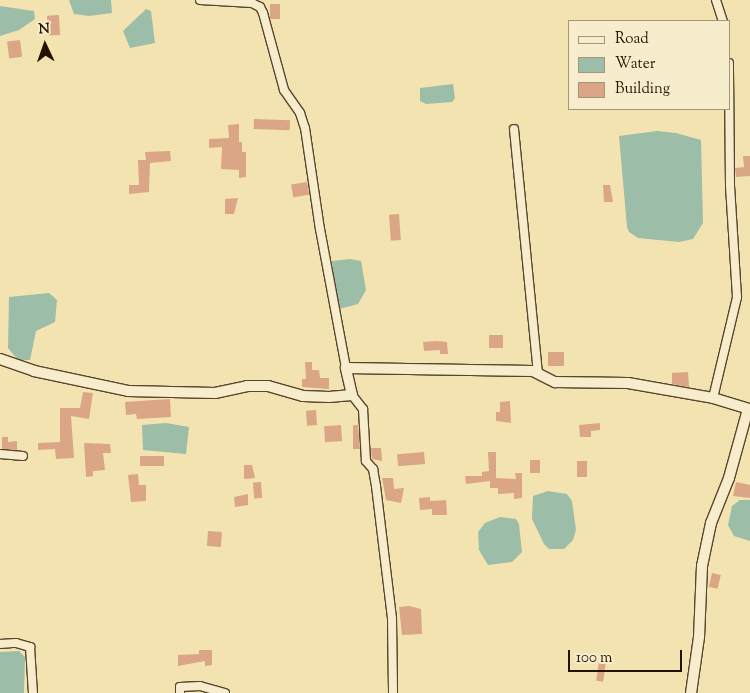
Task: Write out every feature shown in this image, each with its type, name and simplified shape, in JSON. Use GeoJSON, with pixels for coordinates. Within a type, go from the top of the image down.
{"type":"FeatureCollection","features":[{"type":"Feature","properties":{"kind":"street"},"geometry":{"type":"LineString","coordinates":[[200,0],[259,3],[284,90],[300,113],[305,128],[320,229],[346,368],[352,395],[364,409],[366,461],[373,469],[376,486],[392,619],[393,693]]}},
{"type":"Feature","properties":{"kind":"street"},"geometry":{"type":"LineString","coordinates":[[716,0],[723,20]]}},
{"type":"Feature","properties":{"kind":"street"},"geometry":{"type":"LineString","coordinates":[[713,398],[737,297],[730,185],[729,110]]}},
{"type":"Feature","properties":{"kind":"street"},"geometry":{"type":"LineString","coordinates":[[514,129],[538,373]]}},
{"type":"Feature","properties":{"kind":"street"},"geometry":{"type":"LineString","coordinates":[[0,359],[34,370],[128,391],[215,393],[254,386],[303,396],[352,395]]}},
{"type":"Feature","properties":{"kind":"street"},"geometry":{"type":"LineString","coordinates":[[346,368],[495,368],[538,373],[555,382],[628,383],[713,398],[749,409],[729,478],[711,524],[702,566],[699,637],[691,693]]}},
{"type":"Feature","properties":{"kind":"street"},"geometry":{"type":"LineString","coordinates":[[0,454],[23,456]]}},
{"type":"Feature","properties":{"kind":"street"},"geometry":{"type":"LineString","coordinates":[[0,644],[16,643],[30,647],[33,693]]}},
{"type":"Feature","properties":{"kind":"street"},"geometry":{"type":"LineString","coordinates":[[180,693],[180,687],[200,686],[225,693]]}},
{"type":"Feature","properties":{"kind":"water"},"geometry":{"type":"Polygon","coordinates":[[[69,0],[111,0],[112,13],[89,16],[74,14],[69,0]]]}},
{"type":"Feature","properties":{"kind":"water"},"geometry":{"type":"Polygon","coordinates":[[[0,6],[34,11],[35,19],[19,30],[0,36],[0,6]]]}},
{"type":"Feature","properties":{"kind":"water"},"geometry":{"type":"Polygon","coordinates":[[[146,9],[151,11],[155,43],[130,48],[123,31],[146,9]]]}},
{"type":"Feature","properties":{"kind":"water"},"geometry":{"type":"Polygon","coordinates":[[[453,84],[455,98],[452,102],[426,104],[420,101],[420,88],[453,84]]]}},
{"type":"Feature","properties":{"kind":"water"},"geometry":{"type":"Polygon","coordinates":[[[657,131],[676,133],[701,140],[703,223],[693,239],[679,242],[638,238],[629,232],[627,227],[619,136],[657,131]]]}},
{"type":"Feature","properties":{"kind":"water"},"geometry":{"type":"Polygon","coordinates":[[[350,259],[361,261],[366,290],[358,304],[336,310],[332,261],[350,259]]]}},
{"type":"Feature","properties":{"kind":"water"},"geometry":{"type":"Polygon","coordinates":[[[49,293],[57,300],[55,322],[36,331],[30,360],[18,360],[8,348],[9,297],[49,293]]]}},
{"type":"Feature","properties":{"kind":"water"},"geometry":{"type":"Polygon","coordinates":[[[166,423],[189,427],[186,454],[143,450],[142,425],[166,423]]]}},
{"type":"Feature","properties":{"kind":"water"},"geometry":{"type":"Polygon","coordinates":[[[548,491],[567,494],[572,501],[576,530],[573,540],[564,549],[549,549],[544,544],[532,519],[533,496],[548,491]]]}},
{"type":"Feature","properties":{"kind":"water"},"geometry":{"type":"Polygon","coordinates":[[[740,500],[750,500],[750,541],[734,536],[728,525],[732,506],[740,500]]]}},
{"type":"Feature","properties":{"kind":"water"},"geometry":{"type":"Polygon","coordinates":[[[500,517],[516,519],[519,524],[522,552],[512,562],[488,565],[479,550],[478,532],[485,523],[500,517]]]}},
{"type":"Feature","properties":{"kind":"water"},"geometry":{"type":"Polygon","coordinates":[[[19,651],[25,657],[24,693],[0,693],[0,652],[19,651]]]}},
{"type":"Feature","properties":{"kind":"building"},"geometry":{"type":"Polygon","coordinates":[[[270,4],[280,4],[280,19],[270,19],[270,4]]]}},
{"type":"Feature","properties":{"kind":"building"},"geometry":{"type":"Polygon","coordinates":[[[59,15],[60,35],[48,36],[47,16],[59,15]]]}},
{"type":"Feature","properties":{"kind":"building"},"geometry":{"type":"Polygon","coordinates":[[[20,40],[22,57],[9,58],[7,42],[20,40]]]}},
{"type":"Feature","properties":{"kind":"building"},"geometry":{"type":"Polygon","coordinates":[[[254,119],[290,120],[290,130],[254,129],[254,119]]]}},
{"type":"Feature","properties":{"kind":"building"},"geometry":{"type":"Polygon","coordinates":[[[239,124],[239,142],[242,142],[242,152],[246,152],[246,177],[239,178],[239,170],[221,169],[222,147],[209,148],[209,139],[229,138],[228,125],[239,124]]]}},
{"type":"Feature","properties":{"kind":"building"},"geometry":{"type":"Polygon","coordinates":[[[170,151],[171,161],[150,163],[149,192],[129,194],[129,185],[139,185],[138,160],[146,160],[145,152],[170,151]]]}},
{"type":"Feature","properties":{"kind":"building"},"geometry":{"type":"Polygon","coordinates":[[[743,156],[750,156],[750,176],[736,177],[735,168],[744,167],[743,156]]]}},
{"type":"Feature","properties":{"kind":"building"},"geometry":{"type":"Polygon","coordinates":[[[307,182],[309,195],[293,197],[291,185],[307,182]]]}},
{"type":"Feature","properties":{"kind":"building"},"geometry":{"type":"Polygon","coordinates":[[[603,185],[610,185],[613,202],[604,202],[603,185]]]}},
{"type":"Feature","properties":{"kind":"building"},"geometry":{"type":"Polygon","coordinates":[[[238,198],[234,214],[225,214],[225,199],[238,198]]]}},
{"type":"Feature","properties":{"kind":"building"},"geometry":{"type":"Polygon","coordinates":[[[399,214],[401,240],[391,241],[389,215],[399,214]]]}},
{"type":"Feature","properties":{"kind":"building"},"geometry":{"type":"Polygon","coordinates":[[[489,335],[503,335],[503,348],[489,348],[489,335]]]}},
{"type":"Feature","properties":{"kind":"building"},"geometry":{"type":"Polygon","coordinates":[[[423,342],[447,342],[448,354],[440,354],[440,350],[424,351],[423,342]]]}},
{"type":"Feature","properties":{"kind":"building"},"geometry":{"type":"Polygon","coordinates":[[[548,352],[564,352],[564,366],[548,366],[548,352]]]}},
{"type":"Feature","properties":{"kind":"building"},"geometry":{"type":"Polygon","coordinates":[[[305,362],[312,362],[312,370],[319,370],[320,378],[329,378],[329,389],[302,387],[302,379],[306,379],[305,362]]]}},
{"type":"Feature","properties":{"kind":"building"},"geometry":{"type":"Polygon","coordinates":[[[688,372],[689,387],[672,384],[672,373],[688,372]]]}},
{"type":"Feature","properties":{"kind":"building"},"geometry":{"type":"Polygon","coordinates":[[[83,392],[93,393],[89,419],[71,416],[74,458],[56,459],[55,449],[38,450],[38,443],[60,442],[60,408],[80,408],[83,392]]]}},
{"type":"Feature","properties":{"kind":"building"},"geometry":{"type":"Polygon","coordinates":[[[170,399],[171,417],[137,419],[136,414],[126,415],[125,402],[170,399]]]}},
{"type":"Feature","properties":{"kind":"building"},"geometry":{"type":"Polygon","coordinates":[[[510,401],[511,423],[496,421],[496,412],[500,412],[500,402],[510,401]]]}},
{"type":"Feature","properties":{"kind":"building"},"geometry":{"type":"Polygon","coordinates":[[[316,410],[317,425],[307,426],[306,411],[316,410]]]}},
{"type":"Feature","properties":{"kind":"building"},"geometry":{"type":"Polygon","coordinates":[[[600,423],[600,430],[591,431],[591,437],[580,437],[579,425],[600,423]]]}},
{"type":"Feature","properties":{"kind":"building"},"geometry":{"type":"Polygon","coordinates":[[[341,425],[342,441],[325,442],[324,426],[341,425]]]}},
{"type":"Feature","properties":{"kind":"building"},"geometry":{"type":"Polygon","coordinates":[[[353,425],[358,425],[360,449],[353,449],[353,425]]]}},
{"type":"Feature","properties":{"kind":"building"},"geometry":{"type":"Polygon","coordinates":[[[2,437],[8,437],[8,442],[17,441],[17,450],[2,449],[2,437]]]}},
{"type":"Feature","properties":{"kind":"building"},"geometry":{"type":"Polygon","coordinates":[[[84,443],[110,444],[111,453],[103,453],[105,470],[93,471],[93,476],[86,477],[84,443]]]}},
{"type":"Feature","properties":{"kind":"building"},"geometry":{"type":"Polygon","coordinates":[[[371,448],[381,448],[382,461],[372,459],[371,448]]]}},
{"type":"Feature","properties":{"kind":"building"},"geometry":{"type":"Polygon","coordinates":[[[424,452],[425,464],[398,466],[397,454],[424,452]]]}},
{"type":"Feature","properties":{"kind":"building"},"geometry":{"type":"Polygon","coordinates":[[[488,452],[496,452],[496,478],[516,479],[515,473],[522,473],[522,498],[514,499],[514,493],[498,494],[498,488],[490,488],[490,481],[466,484],[465,476],[482,476],[482,472],[489,471],[488,452]]]}},
{"type":"Feature","properties":{"kind":"building"},"geometry":{"type":"Polygon","coordinates":[[[140,456],[164,456],[164,466],[140,466],[140,456]]]}},
{"type":"Feature","properties":{"kind":"building"},"geometry":{"type":"Polygon","coordinates":[[[530,460],[540,460],[540,473],[530,473],[530,460]]]}},
{"type":"Feature","properties":{"kind":"building"},"geometry":{"type":"Polygon","coordinates":[[[577,461],[587,461],[587,477],[577,477],[577,461]]]}},
{"type":"Feature","properties":{"kind":"building"},"geometry":{"type":"Polygon","coordinates":[[[244,465],[252,465],[255,478],[244,479],[244,465]]]}},
{"type":"Feature","properties":{"kind":"building"},"geometry":{"type":"Polygon","coordinates":[[[138,474],[139,485],[146,485],[146,501],[131,502],[128,475],[138,474]]]}},
{"type":"Feature","properties":{"kind":"building"},"geometry":{"type":"Polygon","coordinates":[[[382,478],[393,478],[394,489],[404,488],[401,503],[386,500],[382,478]]]}},
{"type":"Feature","properties":{"kind":"building"},"geometry":{"type":"Polygon","coordinates":[[[261,482],[262,498],[254,499],[253,483],[261,482]]]}},
{"type":"Feature","properties":{"kind":"building"},"geometry":{"type":"Polygon","coordinates":[[[736,482],[750,485],[750,498],[733,496],[736,482]]]}},
{"type":"Feature","properties":{"kind":"building"},"geometry":{"type":"Polygon","coordinates":[[[248,494],[248,505],[235,507],[234,497],[248,494]]]}},
{"type":"Feature","properties":{"kind":"building"},"geometry":{"type":"Polygon","coordinates":[[[430,497],[430,501],[446,500],[447,515],[432,515],[432,509],[420,510],[419,498],[430,497]]]}},
{"type":"Feature","properties":{"kind":"building"},"geometry":{"type":"Polygon","coordinates":[[[208,531],[222,532],[221,547],[207,546],[208,531]]]}},
{"type":"Feature","properties":{"kind":"building"},"geometry":{"type":"Polygon","coordinates":[[[712,573],[721,575],[718,589],[709,587],[712,573]]]}},
{"type":"Feature","properties":{"kind":"building"},"geometry":{"type":"Polygon","coordinates":[[[409,606],[421,609],[422,634],[402,635],[399,607],[409,606]]]}},
{"type":"Feature","properties":{"kind":"building"},"geometry":{"type":"Polygon","coordinates":[[[199,650],[212,650],[212,665],[205,666],[205,661],[178,666],[178,655],[199,654],[199,650]]]}},
{"type":"Feature","properties":{"kind":"building"},"geometry":{"type":"Polygon","coordinates":[[[599,661],[606,662],[603,682],[596,681],[599,661]]]}}]}
